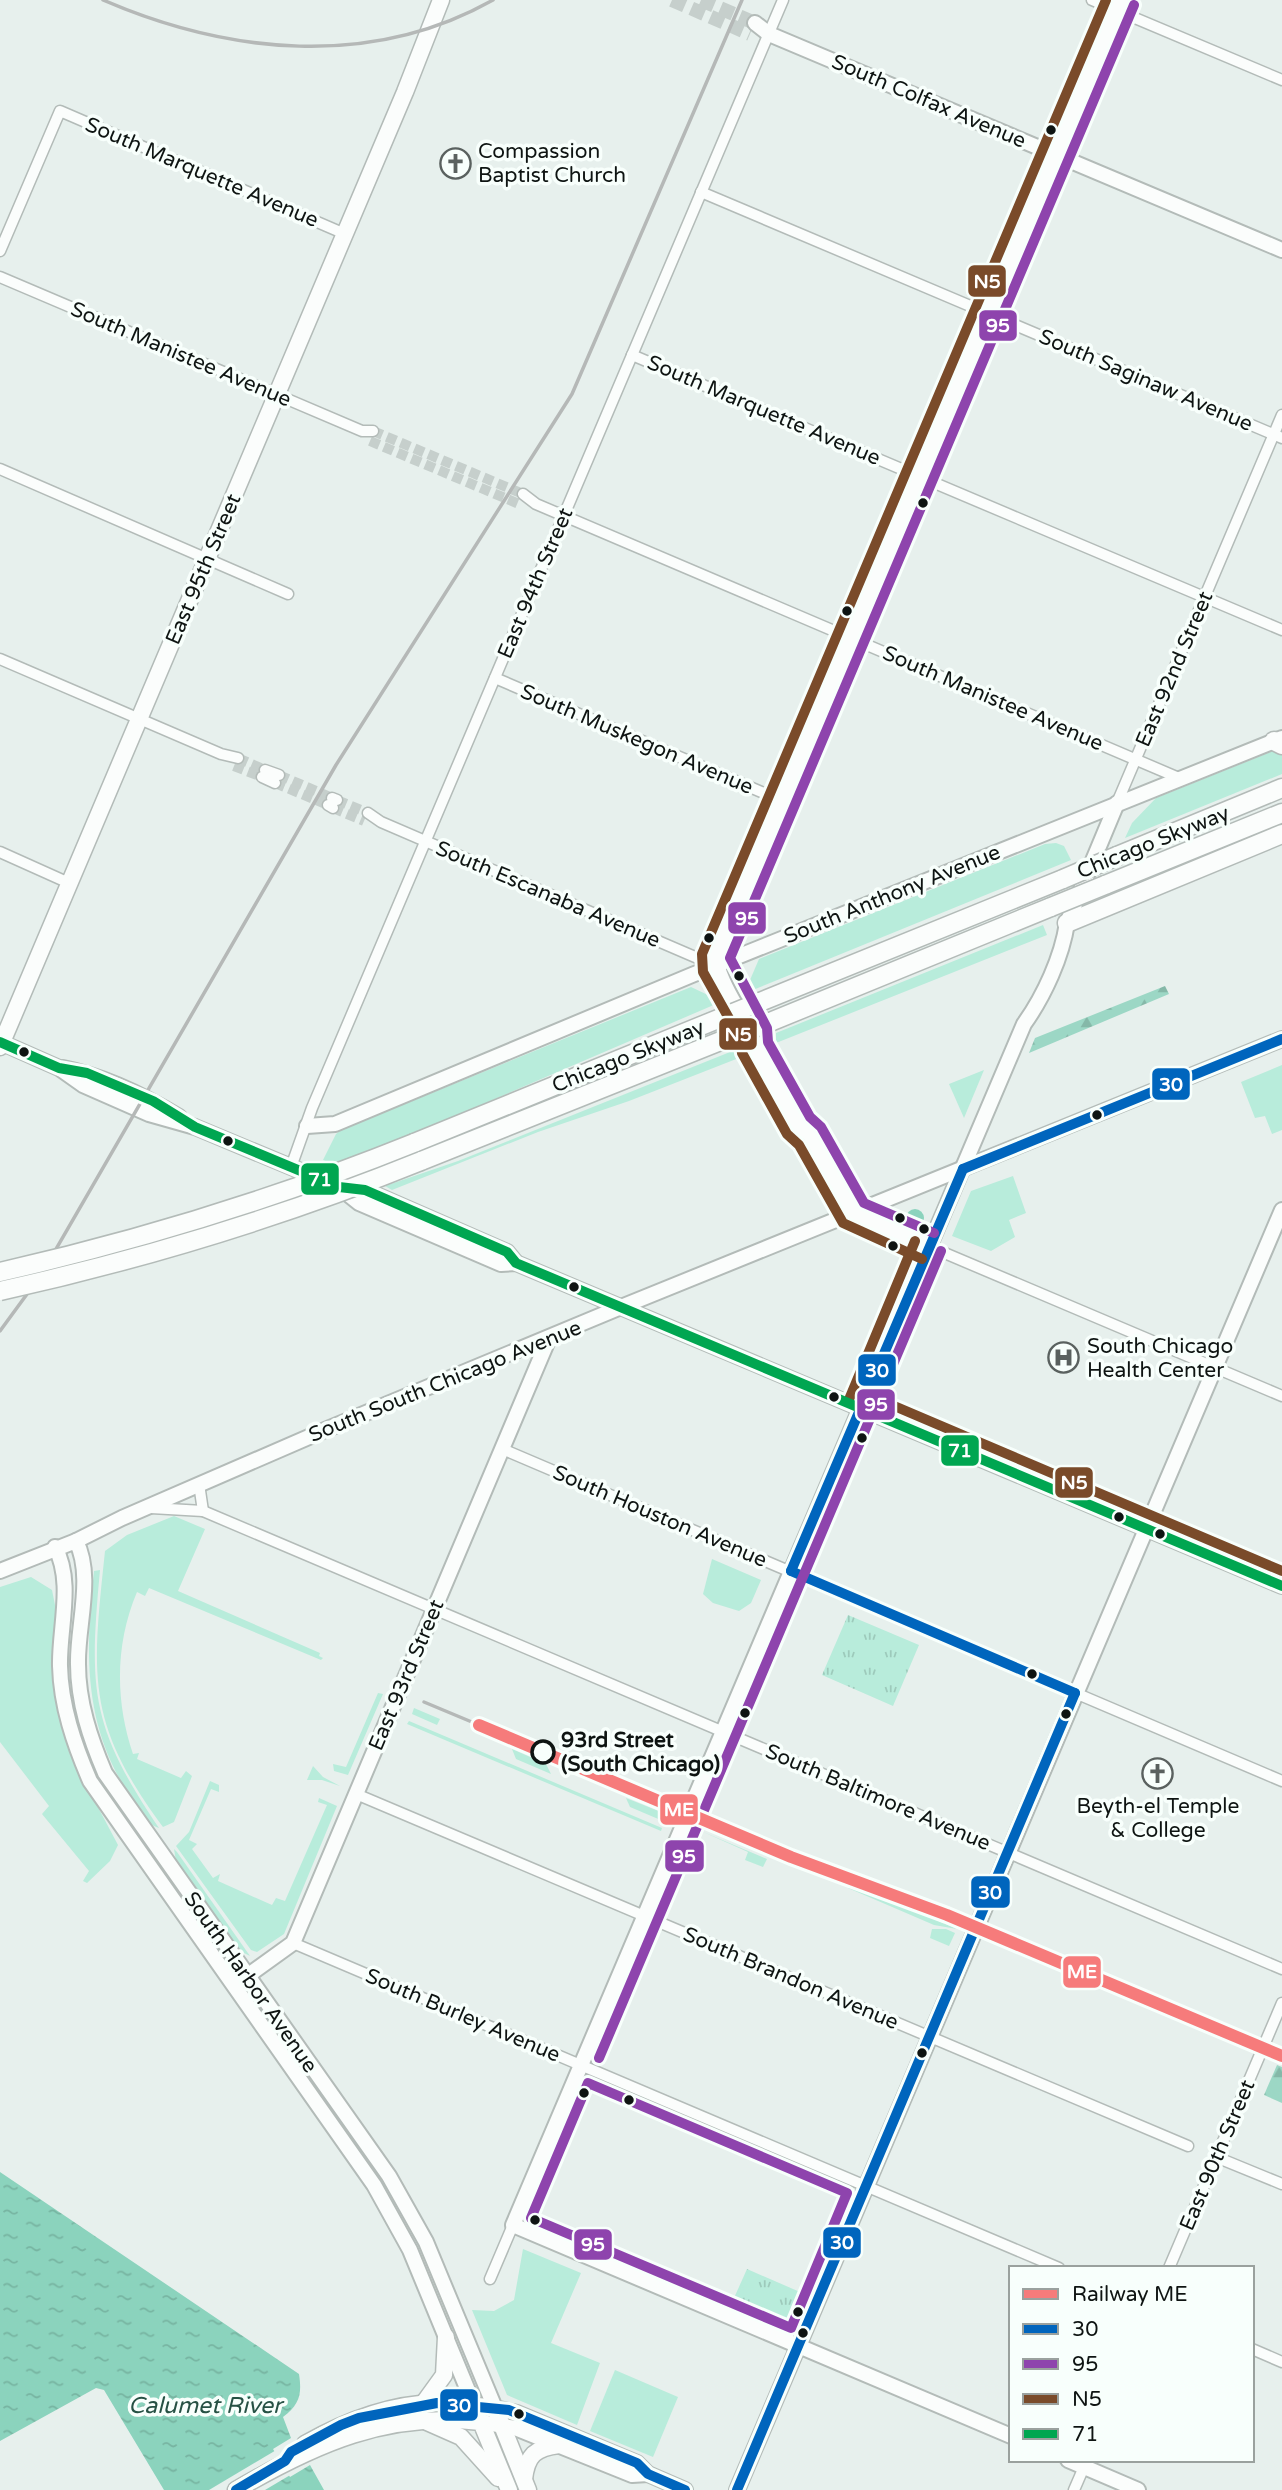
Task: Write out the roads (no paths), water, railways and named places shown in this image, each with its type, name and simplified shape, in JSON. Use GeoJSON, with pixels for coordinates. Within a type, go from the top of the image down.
{"type":"FeatureCollection","features":[{"type":"Feature","properties":{"kind":"highway","name":"Chicago Skyway"},"geometry":{"type":"LineString","coordinates":[[0,1272],[211,1216],[414,1143],[1282,788]]}},
{"type":"Feature","properties":{"kind":"highway","name":"Chicago Skyway"},"geometry":{"type":"LineString","coordinates":[[0,1291],[191,1242],[294,1209],[770,1022],[1282,813]]}},
{"type":"Feature","properties":{"kind":"highway"},"geometry":{"type":"LineString","coordinates":[[1067,923],[1282,834]]}},
{"type":"Feature","properties":{"kind":"main road","name":"East 95th Street"},"geometry":{"type":"LineString","coordinates":[[1,1044],[277,396],[441,0]]}},
{"type":"Feature","properties":{"kind":"main road","name":"East 95th Street"},"geometry":{"type":"LineString","coordinates":[[405,92],[432,42],[448,0]]}},
{"type":"Feature","properties":{"kind":"main road"},"geometry":{"type":"LineString","coordinates":[[424,2412],[444,2375],[446,2337]]}},
{"type":"Feature","properties":{"kind":"main road"},"geometry":{"type":"LineString","coordinates":[[236,2490],[285,2461],[291,2452],[359,2418],[474,2406],[495,2408],[526,2485]]}},
{"type":"Feature","properties":{"kind":"main road"},"geometry":{"type":"LineString","coordinates":[[424,2412],[443,2418],[481,2422],[508,2490]]}},
{"type":"Feature","properties":{"kind":"main road"},"geometry":{"type":"LineString","coordinates":[[424,2412],[461,2437],[508,2490]]}},
{"type":"Feature","properties":{"kind":"main road"},"geometry":{"type":"LineString","coordinates":[[526,2485],[526,2464],[531,2455],[540,2448],[559,2445]]}},
{"type":"Feature","properties":{"kind":"street","name":"East 94th Street"},"geometry":{"type":"LineString","coordinates":[[291,1167],[426,841],[783,0]]}},
{"type":"Feature","properties":{"kind":"street"},"geometry":{"type":"LineString","coordinates":[[1093,0],[1118,5],[1282,80]]}},
{"type":"Feature","properties":{"kind":"street"},"geometry":{"type":"LineString","coordinates":[[1118,5],[721,939],[716,965],[754,1034],[763,1041],[802,1111],[810,1135],[855,1214],[1282,1395]]}},
{"type":"Feature","properties":{"kind":"street","name":"South Colfax Avenue"},"geometry":{"type":"LineString","coordinates":[[753,28],[1282,250]]}},
{"type":"Feature","properties":{"kind":"street","name":"South Marquette Avenue"},"geometry":{"type":"LineString","coordinates":[[0,251],[60,111],[345,234]]}},
{"type":"Feature","properties":{"kind":"street","name":"South Saginaw Avenue"},"geometry":{"type":"LineString","coordinates":[[702,192],[1278,436]]}},
{"type":"Feature","properties":{"kind":"street","name":"South Manistee Avenue"},"geometry":{"type":"LineString","coordinates":[[0,277],[371,436]]}},
{"type":"Feature","properties":{"kind":"street","name":"South Marquette Avenue"},"geometry":{"type":"LineString","coordinates":[[632,355],[1282,631]]}},
{"type":"Feature","properties":{"kind":"street","name":"East 92nd Street"},"geometry":{"type":"LineString","coordinates":[[491,2279],[928,1246],[1024,1024],[1035,1008],[1065,939],[1067,923],[1117,803],[1205,597],[1278,436],[1282,415]]}},
{"type":"Feature","properties":{"kind":"street"},"geometry":{"type":"LineString","coordinates":[[0,469],[288,594]]}},
{"type":"Feature","properties":{"kind":"street","name":"South Manistee Avenue"},"geometry":{"type":"LineString","coordinates":[[521,499],[1179,778]]}},
{"type":"Feature","properties":{"kind":"street"},"geometry":{"type":"LineString","coordinates":[[0,659],[236,762]]}},
{"type":"Feature","properties":{"kind":"street","name":"South Muskegon Avenue"},"geometry":{"type":"LineString","coordinates":[[495,678],[780,800]]}},
{"type":"Feature","properties":{"kind":"street","name":"South Anthony Avenue"},"geometry":{"type":"LineString","coordinates":[[307,1126],[335,1124],[716,965],[1179,778],[1279,741]]}},
{"type":"Feature","properties":{"kind":"street"},"geometry":{"type":"LineString","coordinates":[[264,774],[277,779]]}},
{"type":"Feature","properties":{"kind":"street","name":"South Escanaba Avenue"},"geometry":{"type":"LineString","coordinates":[[366,817],[716,965]]}},
{"type":"Feature","properties":{"kind":"street"},"geometry":{"type":"LineString","coordinates":[[0,852],[69,883]]}},
{"type":"Feature","properties":{"kind":"street","name":"South South Chicago Avenue"},"geometry":{"type":"LineString","coordinates":[[0,1571],[55,1547],[76,1541],[199,1485],[621,1307],[1282,1039]]}},
{"type":"Feature","properties":{"kind":"street"},"geometry":{"type":"LineString","coordinates":[[1,1044],[59,1068],[87,1073],[142,1096],[195,1126],[339,1187],[359,1203],[501,1264],[516,1263],[1282,1586]]}},
{"type":"Feature","properties":{"kind":"street"},"geometry":{"type":"LineString","coordinates":[[737,2490],[1282,1210]]}},
{"type":"Feature","properties":{"kind":"street","name":"East 93rd Street"},"geometry":{"type":"LineString","coordinates":[[293,1943],[549,1338]]}},
{"type":"Feature","properties":{"kind":"street","name":"South Houston Avenue"},"geometry":{"type":"LineString","coordinates":[[502,1449],[1282,1781]]}},
{"type":"Feature","properties":{"kind":"street"},"geometry":{"type":"LineString","coordinates":[[199,1485],[203,1511]]}},
{"type":"Feature","properties":{"kind":"street","name":"South Baltimore Avenue"},"geometry":{"type":"LineString","coordinates":[[144,1509],[203,1511],[1282,1969]]}},
{"type":"Feature","properties":{"kind":"street","name":"South Harbor Avenue"},"geometry":{"type":"LineString","coordinates":[[76,1541],[84,1563],[78,1655],[80,1695],[94,1748],[124,1803],[389,2176],[426,2242],[495,2408]]}},
{"type":"Feature","properties":{"kind":"street","name":"South Harbor Avenue"},"geometry":{"type":"LineString","coordinates":[[55,1547],[65,1577],[60,1666],[62,1697],[78,1754],[104,1804],[374,2185],[410,2250],[481,2422]]}},
{"type":"Feature","properties":{"kind":"street","name":"South Brandon Avenue"},"geometry":{"type":"LineString","coordinates":[[356,1794],[1188,2146]]}},
{"type":"Feature","properties":{"kind":"street"},"geometry":{"type":"LineString","coordinates":[[233,1987],[293,1943]]}},
{"type":"Feature","properties":{"kind":"street","name":"South Burley Avenue"},"geometry":{"type":"LineString","coordinates":[[293,1943],[1054,2266]]}},
{"type":"Feature","properties":{"kind":"street","name":"East 90th Street"},"geometry":{"type":"LineString","coordinates":[[1170,2266],[1282,2003]]}},
{"type":"Feature","properties":{"kind":"street"},"geometry":{"type":"LineString","coordinates":[[1216,2157],[1282,2185]]}},
{"type":"Feature","properties":{"kind":"street"},"geometry":{"type":"LineString","coordinates":[[513,2225],[1009,2435]]}},
{"type":"Feature","properties":{"kind":"street"},"geometry":{"type":"LineString","coordinates":[[1254,2350],[1282,2362]]}},
{"type":"Feature","properties":{"kind":"street"},"geometry":{"type":"LineString","coordinates":[[495,2408],[517,2413],[638,2463],[648,2474],[685,2490]]}},
{"type":"Feature","properties":{"kind":"street"},"geometry":{"type":"LineString","coordinates":[[481,2422],[502,2425],[559,2445],[632,2475],[648,2474]]}},
{"type":"Feature","properties":{"kind":"street"},"geometry":{"type":"LineString","coordinates":[[1074,2490],[1085,2464],[1138,2490]]}},
{"type":"Feature","properties":{"kind":"water"},"geometry":{"type":"Polygon","coordinates":[[[915,1209],[921,1212],[924,1218],[921,1224],[915,1227],[909,1224],[906,1218],[909,1212],[915,1209]]]}},
{"type":"Feature","properties":{"kind":"water","name":"Calumet River"},"geometry":{"type":"Polygon","coordinates":[[[0,2172],[299,2374],[298,2398],[293,2408],[283,2417],[291,2438],[273,2449],[290,2477],[310,2465],[324,2490],[164,2490],[104,2390],[96,2388],[0,2441],[0,2172]]]}},
{"type":"Feature","properties":{"kind":"tunnel"},"geometry":{"type":"LineString","coordinates":[[672,0],[750,34]]}},
{"type":"Feature","properties":{"kind":"tunnel"},"geometry":{"type":"LineString","coordinates":[[701,0],[755,23]]}},
{"type":"Feature","properties":{"kind":"tunnel"},"geometry":{"type":"LineString","coordinates":[[373,431],[523,494]]}},
{"type":"Feature","properties":{"kind":"tunnel"},"geometry":{"type":"LineString","coordinates":[[370,441],[519,504]]}},
{"type":"Feature","properties":{"kind":"tunnel"},"geometry":{"type":"LineString","coordinates":[[238,758],[265,770]]}},
{"type":"Feature","properties":{"kind":"tunnel"},"geometry":{"type":"LineString","coordinates":[[234,766],[262,777]]}},
{"type":"Feature","properties":{"kind":"tunnel"},"geometry":{"type":"LineString","coordinates":[[279,775],[332,798]]}},
{"type":"Feature","properties":{"kind":"tunnel"},"geometry":{"type":"LineString","coordinates":[[275,783],[328,805]]}},
{"type":"Feature","properties":{"kind":"tunnel"},"geometry":{"type":"LineString","coordinates":[[337,800],[368,813]]}},
{"type":"Feature","properties":{"kind":"tunnel"},"geometry":{"type":"LineString","coordinates":[[333,808],[364,821]]}},
{"type":"Feature","properties":{"kind":"railway"},"geometry":{"type":"LineString","coordinates":[[103,0],[200,32],[249,42],[299,46],[349,45],[398,37],[446,22],[493,0]]}},
{"type":"Feature","properties":{"kind":"railway"},"geometry":{"type":"LineString","coordinates":[[0,1331],[41,1275],[336,765],[572,394],[742,0]]}},
{"type":"Feature","properties":{"kind":"railway"},"geometry":{"type":"LineString","coordinates":[[424,1702],[479,1725]]}},
{"type":"Feature","properties":{"kind":"rail line","name":"ME"},"geometry":{"type":"LineString","coordinates":[[479,1725],[791,1857],[947,1915],[1282,2056]]}},
{"type":"Feature","properties":{"kind":"place","name":"Compassion Baptist Church"},"geometry":{"type":"Point","coordinates":[455,163]}},
{"type":"Feature","properties":{"kind":"place","name":"South Chicago Health Center"},"geometry":{"type":"Point","coordinates":[1064,1358]}},
{"type":"Feature","properties":{"kind":"place","name":"93rd Street (South Chicago)"},"geometry":{"type":"Point","coordinates":[543,1752]}},
{"type":"Feature","properties":{"kind":"place","name":"Beyth-el Temple & College"},"geometry":{"type":"Point","coordinates":[1158,1774]}}]}
